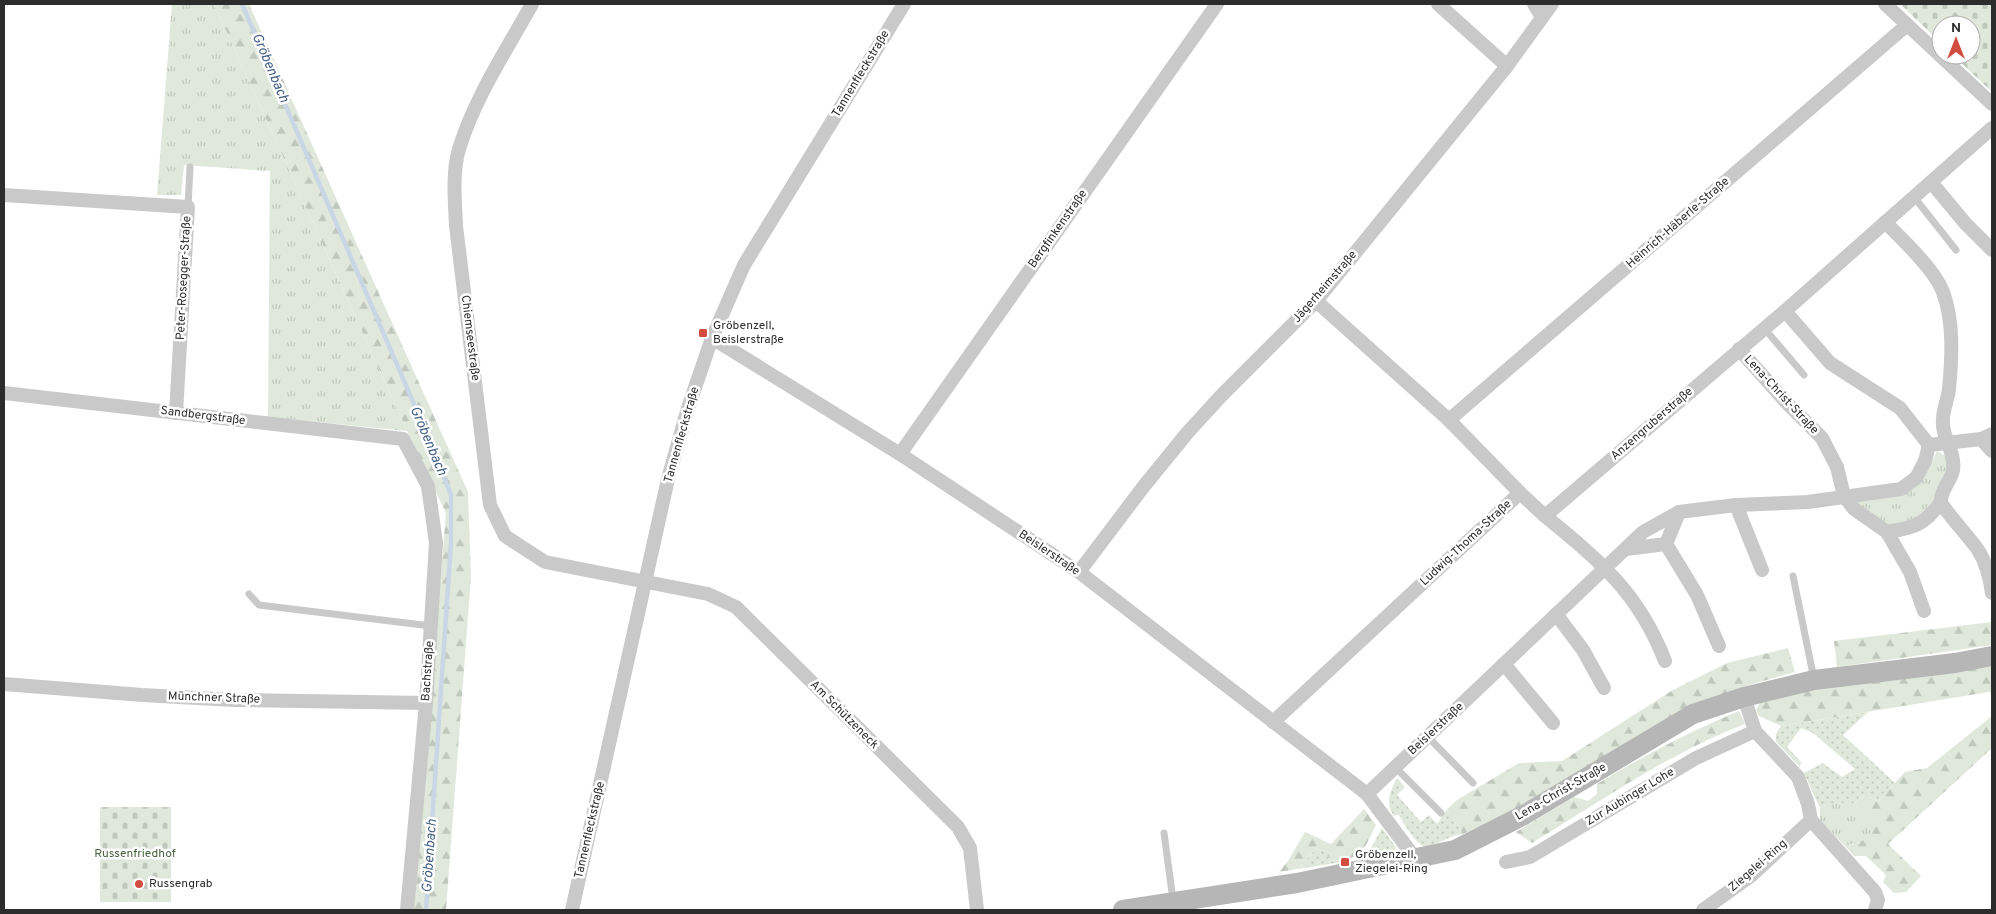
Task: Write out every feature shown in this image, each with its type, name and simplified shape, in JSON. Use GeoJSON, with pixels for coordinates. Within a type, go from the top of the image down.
{"type":"FeatureCollection","features":[{"type":"Feature","properties":{"kind":"street","name":"Chiemseestraße"},"geometry":{"type":"LineString","coordinates":[[532,4],[480,97],[459,150],[454,188],[456,226],[490,505],[504,536],[545,562],[645,580]]}},
{"type":"Feature","properties":{"kind":"street","name":"Tannenfleckstraße"},"geometry":{"type":"LineString","coordinates":[[572,910],[645,580],[674,460],[688,408],[712,338],[744,265],[904,4]]}},
{"type":"Feature","properties":{"kind":"street","name":"Bergfinkenstraße"},"geometry":{"type":"LineString","coordinates":[[900,454],[1217,4]]}},
{"type":"Feature","properties":{"kind":"street"},"geometry":{"type":"LineString","coordinates":[[1438,4],[1508,66]]}},
{"type":"Feature","properties":{"kind":"street"},"geometry":{"type":"LineString","coordinates":[[1534,4],[1542,17]]}},
{"type":"Feature","properties":{"kind":"street","name":"Jägerheimstraße"},"geometry":{"type":"LineString","coordinates":[[1079,572],[1144,486],[1188,432],[1221,396],[1316,301],[1508,66],[1552,4]]}},
{"type":"Feature","properties":{"kind":"street"},"geometry":{"type":"LineString","coordinates":[[1885,4],[1992,104]]}},
{"type":"Feature","properties":{"kind":"street","name":"Heinrich-Häberle-Straße"},"geometry":{"type":"LineString","coordinates":[[1449,420],[1907,25]]}},
{"type":"Feature","properties":{"kind":"street","name":"Anzengruberstraße"},"geometry":{"type":"LineString","coordinates":[[1545,516],[1739,350],[1992,128]]}},
{"type":"Feature","properties":{"kind":"street"},"geometry":{"type":"LineString","coordinates":[[1931,182],[1965,223],[1992,250]]}},
{"type":"Feature","properties":{"kind":"street","name":"Peter-Rosegger-Straße"},"geometry":{"type":"LineString","coordinates":[[4,195],[188,207],[176,413]]}},
{"type":"Feature","properties":{"kind":"street"},"geometry":{"type":"LineString","coordinates":[[1886,222],[1923,261],[1943,291],[1950,328],[1951,364],[1948,393],[1942,420],[1953,456],[1953,471],[1941,502],[1931,516],[1910,528],[1887,532]]}},
{"type":"Feature","properties":{"kind":"street","name":"Ludwig-Thoma-Straße"},"geometry":{"type":"LineString","coordinates":[[1273,722],[1520,493],[1449,420],[1316,301]]}},
{"type":"Feature","properties":{"kind":"street"},"geometry":{"type":"LineString","coordinates":[[1784,310],[1830,363],[1900,408],[1929,445]]}},
{"type":"Feature","properties":{"kind":"street","name":"Beislerstraße"},"geometry":{"type":"LineString","coordinates":[[712,338],[900,454],[1079,572],[1367,794],[1415,858]]}},
{"type":"Feature","properties":{"kind":"street","name":"Lena-Christ-Straße"},"geometry":{"type":"LineString","coordinates":[[1739,350],[1822,438],[1837,466],[1844,496]]}},
{"type":"Feature","properties":{"kind":"street","name":"Sandbergstraße"},"geometry":{"type":"LineString","coordinates":[[4,393],[403,438]]}},
{"type":"Feature","properties":{"kind":"street"},"geometry":{"type":"LineString","coordinates":[[1929,445],[1987,437],[1992,451]]}},
{"type":"Feature","properties":{"kind":"street","name":"Bachstraße"},"geometry":{"type":"LineString","coordinates":[[403,438],[428,486],[436,543],[426,703],[407,910]]}},
{"type":"Feature","properties":{"kind":"street"},"geometry":{"type":"LineString","coordinates":[[1606,568],[1643,532],[1679,512],[1736,505],[1808,502],[1844,496],[1878,494],[1902,489],[1916,478],[1925,461],[1929,445]]}},
{"type":"Feature","properties":{"kind":"street"},"geometry":{"type":"LineString","coordinates":[[1520,493],[1606,568],[1632,598],[1644,615],[1664,661]]}},
{"type":"Feature","properties":{"kind":"street"},"geometry":{"type":"LineString","coordinates":[[1844,496],[1854,509],[1887,532],[1910,572],[1924,611]]}},
{"type":"Feature","properties":{"kind":"street"},"geometry":{"type":"LineString","coordinates":[[1941,502],[1943,508],[1959,524],[1979,552],[1989,575],[1992,592]]}},
{"type":"Feature","properties":{"kind":"street"},"geometry":{"type":"LineString","coordinates":[[1736,505],[1762,570]]}},
{"type":"Feature","properties":{"kind":"street"},"geometry":{"type":"LineString","coordinates":[[1666,544],[1679,512]]}},
{"type":"Feature","properties":{"kind":"street"},"geometry":{"type":"LineString","coordinates":[[1626,549],[1666,544]]}},
{"type":"Feature","properties":{"kind":"street"},"geometry":{"type":"LineString","coordinates":[[1666,544],[1697,595],[1719,646]]}},
{"type":"Feature","properties":{"kind":"street","name":"Beislerstraße"},"geometry":{"type":"LineString","coordinates":[[1367,794],[1606,568]]}},
{"type":"Feature","properties":{"kind":"street","name":"Am Schützeneck"},"geometry":{"type":"LineString","coordinates":[[645,580],[708,594],[736,607],[955,824],[970,848],[977,910]]}},
{"type":"Feature","properties":{"kind":"street"},"geometry":{"type":"LineString","coordinates":[[1556,614],[1583,650],[1604,688]]}},
{"type":"Feature","properties":{"kind":"street","name":"Lena-Christ-Straße"},"geometry":{"type":"LineString","coordinates":[[1123,910],[1297,883],[1455,850],[1524,815],[1693,714],[1744,697],[1814,680],[1955,663],[1992,656]]}},
{"type":"Feature","properties":{"kind":"street"},"geometry":{"type":"LineString","coordinates":[[1504,664],[1553,722]]}},
{"type":"Feature","properties":{"kind":"street","name":"Münchner Straße"},"geometry":{"type":"LineString","coordinates":[[4,684],[234,700],[426,703]]}},
{"type":"Feature","properties":{"kind":"street"},"geometry":{"type":"LineString","coordinates":[[1744,697],[1755,731],[1798,777],[1808,804],[1811,820],[1875,892],[1878,900],[1875,910]]}},
{"type":"Feature","properties":{"kind":"street","name":"Zur Aubinger Lohe"},"geometry":{"type":"LineString","coordinates":[[1506,862],[1530,857],[1696,758],[1755,731]]}},
{"type":"Feature","properties":{"kind":"street","name":"Ziegelei-Ring"},"geometry":{"type":"LineString","coordinates":[[1703,910],[1752,875],[1811,820]]}},
{"type":"Feature","properties":{"kind":"lane"},"geometry":{"type":"LineString","coordinates":[[188,207],[190,167]]}},
{"type":"Feature","properties":{"kind":"lane"},"geometry":{"type":"LineString","coordinates":[[1914,197],[1956,250]]}},
{"type":"Feature","properties":{"kind":"lane"},"geometry":{"type":"LineString","coordinates":[[1764,328],[1804,375]]}},
{"type":"Feature","properties":{"kind":"lane"},"geometry":{"type":"LineString","coordinates":[[1793,576],[1814,680]]}},
{"type":"Feature","properties":{"kind":"lane"},"geometry":{"type":"LineString","coordinates":[[249,594],[259,605],[431,626]]}},
{"type":"Feature","properties":{"kind":"lane"},"geometry":{"type":"LineString","coordinates":[[1428,736],[1472,783]]}},
{"type":"Feature","properties":{"kind":"lane"},"geometry":{"type":"LineString","coordinates":[[1396,767],[1441,813]]}},
{"type":"Feature","properties":{"kind":"lane"},"geometry":{"type":"LineString","coordinates":[[1164,834],[1174,902]]}},
{"type":"Feature","properties":{"kind":"green space"},"geometry":{"type":"Polygon","coordinates":[[[172,4],[214,4],[407,431],[268,417],[270,171],[184,165],[181,195],[157,195],[172,4]]]}},
{"type":"Feature","properties":{"kind":"green space"},"geometry":{"type":"Polygon","coordinates":[[[214,4],[249,4],[468,492],[471,576],[446,910],[413,910],[446,513],[214,4]]]}},
{"type":"Feature","properties":{"kind":"green space"},"geometry":{"type":"Polygon","coordinates":[[[1900,4],[1992,4],[1992,92],[1964,65],[1981,65],[1981,15],[1931,15],[1931,33],[1900,4]]]}},
{"type":"Feature","properties":{"kind":"green space"},"geometry":{"type":"Polygon","coordinates":[[[1937,451],[1946,456],[1948,467],[1931,514],[1886,529],[1849,498],[1880,497],[1930,466],[1937,451]]]}},
{"type":"Feature","properties":{"kind":"green space"},"geometry":{"type":"Polygon","coordinates":[[[1992,622],[1992,645],[1837,667],[1834,641],[1992,622]]]}},
{"type":"Feature","properties":{"kind":"green space"},"geometry":{"type":"Polygon","coordinates":[[[1788,648],[1795,672],[1724,694],[1504,816],[1463,834],[1447,809],[1457,800],[1519,763],[1562,761],[1673,690],[1727,663],[1788,648]]]}},
{"type":"Feature","properties":{"kind":"green space"},"geometry":{"type":"Polygon","coordinates":[[[1992,664],[1992,694],[1989,692],[1781,726],[1759,716],[1756,710],[1761,700],[1805,691],[1992,664]]]}},
{"type":"Feature","properties":{"kind":"green space"},"geometry":{"type":"Polygon","coordinates":[[[1739,711],[1745,724],[1662,763],[1532,843],[1516,832],[1574,797],[1588,801],[1597,794],[1597,784],[1684,736],[1739,711]]]}},
{"type":"Feature","properties":{"kind":"green space"},"geometry":{"type":"Polygon","coordinates":[[[1868,712],[1843,735],[1895,783],[1878,801],[1866,796],[1854,803],[1827,804],[1820,808],[1804,773],[1823,763],[1842,777],[1855,769],[1813,733],[1801,728],[1787,747],[1801,762],[1800,767],[1776,742],[1776,734],[1781,726],[1868,712]]]}},
{"type":"Feature","properties":{"kind":"green space"},"geometry":{"type":"Polygon","coordinates":[[[1992,716],[1992,748],[1888,844],[1921,876],[1906,892],[1894,893],[1883,882],[1886,875],[1866,856],[1854,856],[1844,845],[1859,842],[1866,832],[1870,821],[1854,803],[1866,796],[1878,801],[1905,772],[1927,768],[1992,716]]]}},
{"type":"Feature","properties":{"kind":"green space"},"geometry":{"type":"Polygon","coordinates":[[[1397,778],[1405,787],[1397,795],[1421,822],[1429,815],[1437,824],[1447,809],[1463,834],[1453,836],[1427,848],[1418,842],[1398,814],[1394,816],[1391,811],[1389,802],[1397,778]]]}},
{"type":"Feature","properties":{"kind":"green space"},"geometry":{"type":"Polygon","coordinates":[[[1854,803],[1870,821],[1871,832],[1869,836],[1860,842],[1844,845],[1820,821],[1820,808],[1827,804],[1854,803]]]}},
{"type":"Feature","properties":{"kind":"green space","name":"Russenfriedhof"},"geometry":{"type":"Polygon","coordinates":[[[100,807],[171,807],[171,902],[100,902],[100,807]]]}},
{"type":"Feature","properties":{"kind":"green space"},"geometry":{"type":"Polygon","coordinates":[[[1364,809],[1376,825],[1365,846],[1358,854],[1336,863],[1328,857],[1327,851],[1316,849],[1297,869],[1279,872],[1288,861],[1305,832],[1331,844],[1364,809]]]}},
{"type":"Feature","properties":{"kind":"green space"},"geometry":{"type":"Polygon","coordinates":[[[1382,828],[1395,846],[1396,853],[1359,861],[1368,853],[1382,828]]]}},
{"type":"Feature","properties":{"kind":"green space"},"geometry":{"type":"Polygon","coordinates":[[[1316,849],[1327,851],[1328,857],[1336,863],[1297,869],[1316,849]]]}},
{"type":"Feature","properties":{"kind":"waterway","name":"Gröbenbach"},"geometry":{"type":"LineString","coordinates":[[242,4],[429,439],[451,495],[451,543],[426,910]]}},
{"type":"Feature","properties":{"kind":"place","name":"Gröbenzell, Beislerstraße"},"geometry":{"type":"Point","coordinates":[703,333]}},
{"type":"Feature","properties":{"kind":"place","name":"Gröbenzell, Ziegelei-Ring"},"geometry":{"type":"Point","coordinates":[1345,862]}},
{"type":"Feature","properties":{"kind":"place","name":"Russengrab"},"geometry":{"type":"Point","coordinates":[139,884]}}]}
